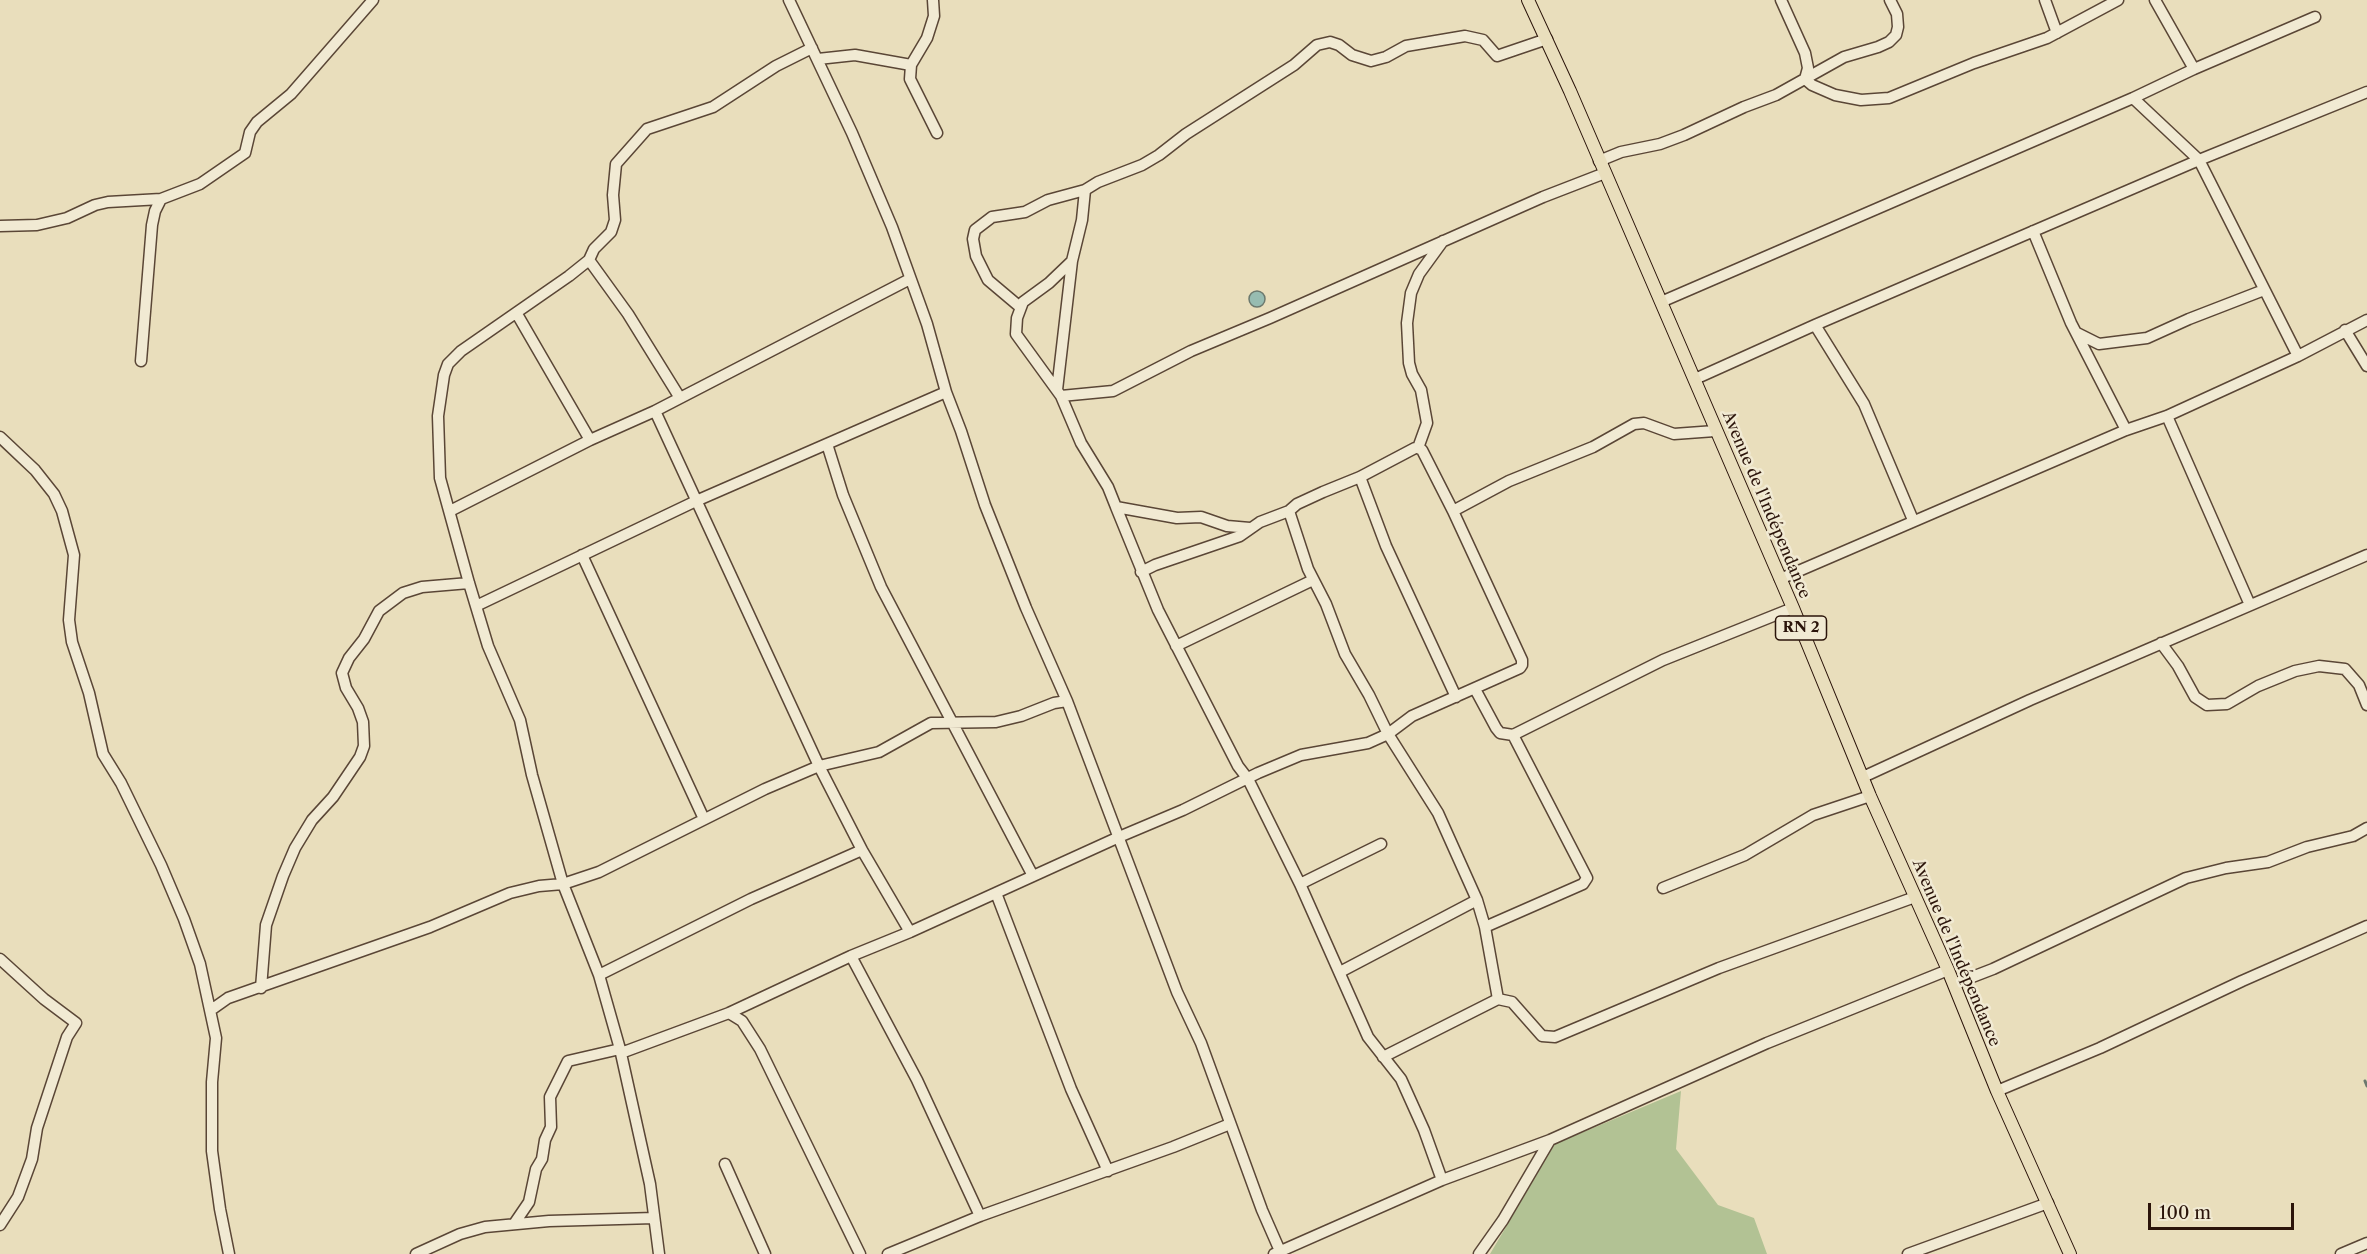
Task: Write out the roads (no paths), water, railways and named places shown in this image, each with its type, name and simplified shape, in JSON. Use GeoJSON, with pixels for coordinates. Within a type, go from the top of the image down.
{"type":"FeatureCollection","features":[{"type":"Feature","properties":{"kind":"main road","name":"Avenue de l'Indépendance"},"geometry":{"type":"LineString","coordinates":[[1528,1],[1547,39],[1695,379],[1870,796],[1948,970],[1997,1091],[2070,1254]]}},
{"type":"Feature","properties":{"kind":"street"},"geometry":{"type":"LineString","coordinates":[[0,226],[37,225],[67,218],[95,205],[108,202],[161,200],[200,184],[245,153],[250,132],[257,122],[309,76],[373,0]]}},
{"type":"Feature","properties":{"kind":"street"},"geometry":{"type":"LineString","coordinates":[[789,0],[852,133],[891,226],[927,324],[946,392],[962,431],[992,522],[1026,608],[1067,701],[1230,1124],[1277,1253],[1442,1180],[1550,1140],[1767,1043],[1948,970]]}},
{"type":"Feature","properties":{"kind":"street"},"geometry":{"type":"LineString","coordinates":[[933,0],[934,16],[927,38],[911,64],[910,79],[938,133]]}},
{"type":"Feature","properties":{"kind":"street"},"geometry":{"type":"LineString","coordinates":[[1781,0],[1805,53],[1808,68],[1805,79]]}},
{"type":"Feature","properties":{"kind":"street"},"geometry":{"type":"LineString","coordinates":[[1059,393],[1113,392],[1184,354],[1543,197],[1602,167],[1621,152],[1668,141],[1744,106],[1776,95],[1844,57],[1878,48],[1896,35],[1898,27],[1897,14],[1890,0]]}},
{"type":"Feature","properties":{"kind":"street"},"geometry":{"type":"LineString","coordinates":[[2045,0],[2057,33]]}},
{"type":"Feature","properties":{"kind":"street"},"geometry":{"type":"LineString","coordinates":[[1805,79],[1812,85],[1835,95],[1861,100],[1888,98],[2057,33],[2118,0]]}},
{"type":"Feature","properties":{"kind":"street"},"geometry":{"type":"LineString","coordinates":[[2155,0],[2194,69]]}},
{"type":"Feature","properties":{"kind":"street"},"geometry":{"type":"LineString","coordinates":[[1661,302],[2315,17]]}},
{"type":"Feature","properties":{"kind":"street"},"geometry":{"type":"LineString","coordinates":[[1020,307],[987,280],[976,256],[973,239],[975,230],[992,217],[1024,212],[1048,200],[1085,190],[1098,182],[1142,165],[1294,65],[1317,45],[1330,42],[1339,45],[1352,56],[1371,61],[1386,57],[1406,46],[1454,37],[1477,37],[1489,45],[1492,53],[1497,56],[1547,39]]}},
{"type":"Feature","properties":{"kind":"street"},"geometry":{"type":"LineString","coordinates":[[659,1254],[650,1184],[621,1051],[599,975],[563,884],[531,775],[520,720],[489,646],[469,583],[440,478],[437,441],[438,416],[444,375],[448,364],[461,351],[517,314],[589,260],[594,249],[611,232],[615,220],[613,195],[616,164],[647,129],[656,124],[694,115],[713,107],[776,66],[812,48]]}},
{"type":"Feature","properties":{"kind":"street"},"geometry":{"type":"LineString","coordinates":[[818,59],[855,55],[911,64]]}},
{"type":"Feature","properties":{"kind":"street"},"geometry":{"type":"LineString","coordinates":[[1695,379],[2199,160],[2367,92]]}},
{"type":"Feature","properties":{"kind":"street"},"geometry":{"type":"LineString","coordinates":[[2133,98],[2199,160],[2298,356]]}},
{"type":"Feature","properties":{"kind":"street"},"geometry":{"type":"LineString","coordinates":[[1059,393],[1072,261],[1082,220],[1085,190]]}},
{"type":"Feature","properties":{"kind":"street"},"geometry":{"type":"LineString","coordinates":[[141,361],[152,225],[161,200]]}},
{"type":"Feature","properties":{"kind":"street"},"geometry":{"type":"LineString","coordinates":[[2033,231],[2077,333],[2126,430]]}},
{"type":"Feature","properties":{"kind":"street"},"geometry":{"type":"LineString","coordinates":[[1418,448],[1427,423],[1421,390],[1409,363],[1407,322],[1411,293],[1419,274],[1443,241]]}},
{"type":"Feature","properties":{"kind":"street"},"geometry":{"type":"LineString","coordinates":[[589,260],[628,314],[680,398]]}},
{"type":"Feature","properties":{"kind":"street"},"geometry":{"type":"LineString","coordinates":[[1072,261],[1049,284],[1023,302],[1020,307],[1016,333],[1059,393],[1081,443],[1108,487],[1141,572],[1176,646],[1238,766],[1248,779],[1300,884],[1368,1036],[1401,1079],[1424,1130],[1442,1180]]}},
{"type":"Feature","properties":{"kind":"street"},"geometry":{"type":"LineString","coordinates":[[450,511],[590,440],[655,411],[910,279]]}},
{"type":"Feature","properties":{"kind":"street"},"geometry":{"type":"LineString","coordinates":[[2077,333],[2099,344],[2147,338],[2264,290]]}},
{"type":"Feature","properties":{"kind":"street"},"geometry":{"type":"LineString","coordinates":[[517,314],[590,440]]}},
{"type":"Feature","properties":{"kind":"street"},"geometry":{"type":"LineString","coordinates":[[1780,579],[2126,430],[2167,416],[2298,356],[2367,320]]}},
{"type":"Feature","properties":{"kind":"street"},"geometry":{"type":"LineString","coordinates":[[1815,325],[1864,404],[1913,520]]}},
{"type":"Feature","properties":{"kind":"street"},"geometry":{"type":"LineString","coordinates":[[2345,330],[2367,366]]}},
{"type":"Feature","properties":{"kind":"street"},"geometry":{"type":"LineString","coordinates":[[1046,374],[1061,365]]}},
{"type":"Feature","properties":{"kind":"street"},"geometry":{"type":"LineString","coordinates":[[476,606],[696,501],[946,392]]}},
{"type":"Feature","properties":{"kind":"street"},"geometry":{"type":"LineString","coordinates":[[655,411],[819,766],[862,850],[910,932]]}},
{"type":"Feature","properties":{"kind":"street"},"geometry":{"type":"LineString","coordinates":[[2167,416],[2250,605]]}},
{"type":"Feature","properties":{"kind":"street"},"geometry":{"type":"LineString","coordinates":[[1453,511],[1509,481],[1593,447],[1634,424],[1644,423],[1674,434],[1715,430]]}},
{"type":"Feature","properties":{"kind":"street"},"geometry":{"type":"LineString","coordinates":[[0,437],[36,470],[54,494],[62,511],[74,555],[69,620],[72,642],[89,693],[103,754],[121,783],[184,919],[200,964],[216,1038],[212,1082],[212,1151],[229,1254]]}},
{"type":"Feature","properties":{"kind":"street"},"geometry":{"type":"LineString","coordinates":[[827,444],[843,495],[881,587],[944,704],[951,724],[1033,876]]}},
{"type":"Feature","properties":{"kind":"street"},"geometry":{"type":"LineString","coordinates":[[514,1224],[529,1202],[536,1169],[542,1159],[545,1140],[551,1127],[550,1097],[568,1061],[621,1051],[729,1013],[851,956],[1183,810],[1258,773],[1301,755],[1368,743],[1388,734],[1412,716],[1475,689],[1522,665],[1453,511],[1422,450],[1418,448],[1360,477],[1297,504],[1289,511],[1250,528],[1240,536],[1141,572]]}},
{"type":"Feature","properties":{"kind":"street"},"geometry":{"type":"LineString","coordinates":[[1360,477],[1386,546],[1456,697]]}},
{"type":"Feature","properties":{"kind":"street"},"geometry":{"type":"LineString","coordinates":[[1116,507],[1177,518],[1201,517],[1227,526],[1250,528]]}},
{"type":"Feature","properties":{"kind":"street"},"geometry":{"type":"LineString","coordinates":[[1289,511],[1313,580],[1326,604],[1345,654],[1369,694],[1388,734],[1438,813],[1477,900],[1485,927],[1498,999]]}},
{"type":"Feature","properties":{"kind":"street"},"geometry":{"type":"LineString","coordinates":[[582,555],[704,819]]}},
{"type":"Feature","properties":{"kind":"street"},"geometry":{"type":"LineString","coordinates":[[1863,777],[2030,700],[2367,555]]}},
{"type":"Feature","properties":{"kind":"street"},"geometry":{"type":"LineString","coordinates":[[1176,646],[1313,580]]}},
{"type":"Feature","properties":{"kind":"street"},"geometry":{"type":"LineString","coordinates":[[261,988],[266,925],[283,876],[295,848],[312,820],[333,797],[360,757],[364,746],[363,722],[346,688],[342,673],[349,658],[364,639],[379,611],[403,593],[422,587],[469,583]]}},
{"type":"Feature","properties":{"kind":"street"},"geometry":{"type":"LineString","coordinates":[[1475,689],[1500,733],[1513,735],[1663,660],[1793,608]]}},
{"type":"Feature","properties":{"kind":"street"},"geometry":{"type":"LineString","coordinates":[[2161,643],[2178,666],[2195,697],[2207,705],[2227,704],[2295,670],[2319,666],[2345,669],[2359,685],[2367,705]]}},
{"type":"Feature","properties":{"kind":"street"},"geometry":{"type":"LineString","coordinates":[[211,1010],[228,998],[430,927],[510,893],[539,886],[563,884],[600,872],[704,819],[819,766],[879,752],[931,723],[996,722],[1067,701]]}},
{"type":"Feature","properties":{"kind":"street"},"geometry":{"type":"LineString","coordinates":[[1485,927],[1583,884],[1587,878],[1513,735]]}},
{"type":"Feature","properties":{"kind":"street"},"geometry":{"type":"LineString","coordinates":[[1663,888],[1745,855],[1813,815],[1870,796]]}},
{"type":"Feature","properties":{"kind":"street"},"geometry":{"type":"LineString","coordinates":[[1954,984],[1993,969],[2186,878],[2226,868],[2268,862],[2307,847],[2353,836],[2367,828]]}},
{"type":"Feature","properties":{"kind":"street"},"geometry":{"type":"LineString","coordinates":[[1300,884],[1381,844]]}},
{"type":"Feature","properties":{"kind":"street"},"geometry":{"type":"LineString","coordinates":[[599,975],[751,899],[862,850]]}},
{"type":"Feature","properties":{"kind":"street"},"geometry":{"type":"LineString","coordinates":[[996,893],[1071,1089],[1108,1171]]}},
{"type":"Feature","properties":{"kind":"street"},"geometry":{"type":"LineString","coordinates":[[1383,1057],[1498,999],[1512,1002],[1542,1036],[1555,1037],[1719,968],[1915,897]]}},
{"type":"Feature","properties":{"kind":"street"},"geometry":{"type":"LineString","coordinates":[[1340,972],[1477,900]]}},
{"type":"Feature","properties":{"kind":"street"},"geometry":{"type":"LineString","coordinates":[[1997,1091],[2100,1048],[2242,981],[2367,926]]}},
{"type":"Feature","properties":{"kind":"street"},"geometry":{"type":"LineString","coordinates":[[851,956],[917,1080],[980,1216]]}},
{"type":"Feature","properties":{"kind":"street"},"geometry":{"type":"LineString","coordinates":[[0,959],[44,999],[76,1023],[67,1037],[46,1100],[37,1128],[27,1175],[18,1197],[4,1211],[0,1225]]}},
{"type":"Feature","properties":{"kind":"street"},"geometry":{"type":"LineString","coordinates":[[729,1013],[742,1021],[760,1049],[860,1254]]}},
{"type":"Feature","properties":{"kind":"street"},"geometry":{"type":"LineString","coordinates":[[888,1254],[980,1216],[1108,1171],[1230,1124]]}},
{"type":"Feature","properties":{"kind":"street"},"geometry":{"type":"LineString","coordinates":[[1479,1254],[1503,1220],[1550,1140]]}},
{"type":"Feature","properties":{"kind":"street"},"geometry":{"type":"LineString","coordinates":[[725,1164],[765,1254]]}},
{"type":"Feature","properties":{"kind":"street"},"geometry":{"type":"LineString","coordinates":[[1908,1254],[2048,1203]]}},
{"type":"Feature","properties":{"kind":"street"},"geometry":{"type":"LineString","coordinates":[[416,1254],[485,1227],[654,1218]]}},
{"type":"Feature","properties":{"kind":"street"},"geometry":{"type":"LineString","coordinates":[[2341,1254],[2367,1242]]}},
{"type":"Feature","properties":{"kind":"water"},"geometry":{"type":"Polygon","coordinates":[[[1254,291],[1260,291],[1265,299],[1263,305],[1254,307],[1249,302],[1249,296],[1254,291]]]}},
{"type":"Feature","properties":{"kind":"waterway"},"geometry":{"type":"LineString","coordinates":[[2365,1081],[2367,1086]]}}]}
